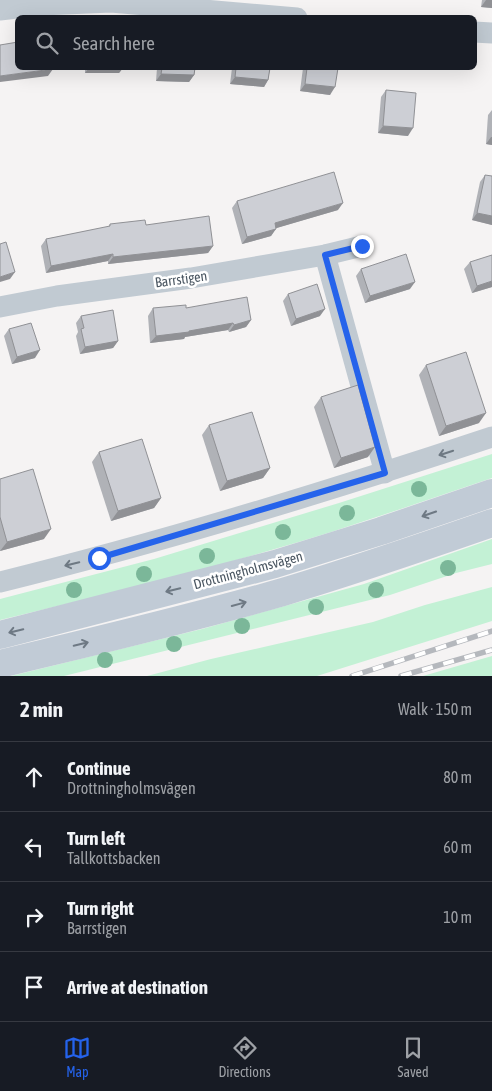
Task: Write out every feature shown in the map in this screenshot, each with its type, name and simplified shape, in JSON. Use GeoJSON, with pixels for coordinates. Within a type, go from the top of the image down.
{"type":"FeatureCollection","features":[{"type":"Feature","properties":{"kind":"main road","name":"Drottningholmsvägen"},"geometry":{"type":"LineString","coordinates":[[0,635],[274,564],[492,492]]}},
{"type":"Feature","properties":{"kind":"main road"},"geometry":{"type":"LineString","coordinates":[[0,664],[140,630],[282,592],[390,559],[492,523]]}},
{"type":"Feature","properties":{"kind":"street"},"geometry":{"type":"LineString","coordinates":[[0,10],[42,5],[112,2],[262,15]]}},
{"type":"Feature","properties":{"kind":"street"},"geometry":{"type":"LineString","coordinates":[[477,32],[492,33]]}},
{"type":"Feature","properties":{"kind":"street","name":"Barrstigen"},"geometry":{"type":"LineString","coordinates":[[0,307],[57,296],[191,278],[325,255],[362,246]]}},
{"type":"Feature","properties":{"kind":"street"},"geometry":{"type":"LineString","coordinates":[[325,255],[385,473]]}},
{"type":"Feature","properties":{"kind":"street"},"geometry":{"type":"LineString","coordinates":[[0,582],[99,558],[385,473],[492,437]]}},
{"type":"Feature","properties":{"kind":"green space"},"geometry":{"type":"Polygon","coordinates":[[[492,454],[492,478],[319,536],[229,562],[0,620],[0,599],[154,559],[492,454]]]}},
{"type":"Feature","properties":{"kind":"green space"},"geometry":{"type":"Polygon","coordinates":[[[492,539],[492,564],[456,573],[390,595],[64,676],[11,676],[202,629],[364,584],[492,539]]]}},
{"type":"Feature","properties":{"kind":"green space"},"geometry":{"type":"Polygon","coordinates":[[[492,587],[492,621],[317,676],[147,676],[211,659],[373,622],[425,605],[492,587]]]}},
{"type":"Feature","properties":{"kind":"green space"},"geometry":{"type":"Polygon","coordinates":[[[492,656],[492,676],[423,676],[492,656]]]}},
{"type":"Feature","properties":{"kind":"building"},"geometry":{"type":"Polygon","coordinates":[[[15,42],[15,70],[45,70],[0,76],[0,45],[15,42]]]}},
{"type":"Feature","properties":{"kind":"building"},"geometry":{"type":"Polygon","coordinates":[[[162,70],[195,70],[194,75],[161,74],[162,70]]]}},
{"type":"Feature","properties":{"kind":"building"},"geometry":{"type":"Polygon","coordinates":[[[236,70],[270,70],[268,80],[235,77],[236,70]]]}},
{"type":"Feature","properties":{"kind":"building"},"geometry":{"type":"Polygon","coordinates":[[[307,70],[338,70],[335,87],[305,84],[307,70]]]}},
{"type":"Feature","properties":{"kind":"building"},"geometry":{"type":"Polygon","coordinates":[[[386,90],[416,93],[413,128],[383,126],[386,90]]]}},
{"type":"Feature","properties":{"kind":"building"},"geometry":{"type":"Polygon","coordinates":[[[334,172],[343,203],[275,223],[276,229],[247,237],[237,201],[334,172]]]}},
{"type":"Feature","properties":{"kind":"building"},"geometry":{"type":"Polygon","coordinates":[[[485,175],[492,176],[492,216],[477,213],[485,175]]]}},
{"type":"Feature","properties":{"kind":"building"},"geometry":{"type":"Polygon","coordinates":[[[209,216],[213,246],[113,257],[113,254],[51,266],[46,239],[110,226],[110,224],[145,220],[146,225],[209,216]]]}},
{"type":"Feature","properties":{"kind":"building"},"geometry":{"type":"Polygon","coordinates":[[[6,242],[15,272],[0,277],[0,244],[6,242]]]}},
{"type":"Feature","properties":{"kind":"building"},"geometry":{"type":"Polygon","coordinates":[[[406,254],[415,282],[370,296],[361,269],[406,254]]]}},
{"type":"Feature","properties":{"kind":"building"},"geometry":{"type":"Polygon","coordinates":[[[492,255],[492,281],[477,286],[470,262],[492,255]]]}},
{"type":"Feature","properties":{"kind":"building"},"geometry":{"type":"Polygon","coordinates":[[[317,284],[325,309],[296,319],[288,294],[317,284]]]}},
{"type":"Feature","properties":{"kind":"building"},"geometry":{"type":"Polygon","coordinates":[[[247,297],[251,320],[234,325],[233,323],[189,332],[156,336],[153,308],[186,305],[186,308],[247,297]]]}},
{"type":"Feature","properties":{"kind":"building"},"geometry":{"type":"Polygon","coordinates":[[[113,310],[118,341],[85,347],[81,329],[84,328],[81,316],[113,310]]]}},
{"type":"Feature","properties":{"kind":"building"},"geometry":{"type":"Polygon","coordinates":[[[31,323],[40,350],[17,357],[9,329],[31,323]]]}},
{"type":"Feature","properties":{"kind":"building"},"geometry":{"type":"Polygon","coordinates":[[[466,352],[486,413],[446,426],[426,365],[466,352]]]}},
{"type":"Feature","properties":{"kind":"building"},"geometry":{"type":"Polygon","coordinates":[[[358,385],[375,447],[341,458],[321,397],[358,385]]]}},
{"type":"Feature","properties":{"kind":"building"},"geometry":{"type":"Polygon","coordinates":[[[252,412],[270,468],[227,481],[209,425],[252,412]]]}},
{"type":"Feature","properties":{"kind":"building"},"geometry":{"type":"Polygon","coordinates":[[[142,439],[161,498],[118,511],[99,452],[142,439]]]}},
{"type":"Feature","properties":{"kind":"building"},"geometry":{"type":"Polygon","coordinates":[[[33,469],[51,529],[7,542],[0,517],[0,479],[33,469]]]}},
{"type":"Feature","properties":{"kind":"railway"},"geometry":{"type":"LineString","coordinates":[[352,676],[492,631]]}},
{"type":"Feature","properties":{"kind":"railway"},"geometry":{"type":"LineString","coordinates":[[401,676],[492,650]]}},
{"type":"Feature","properties":{"kind":"route"},"geometry":{"type":"LineString","coordinates":[[99,558],[385,473],[325,255],[362,246]]}}]}
